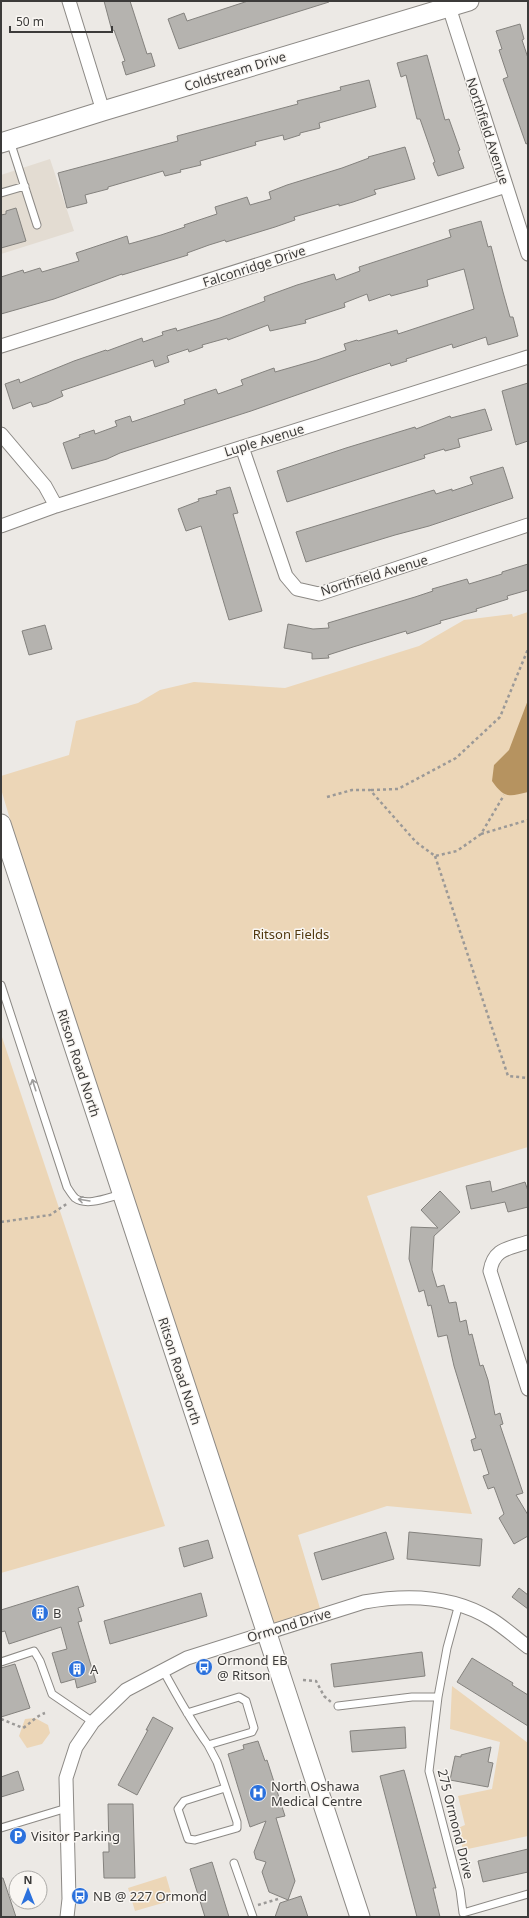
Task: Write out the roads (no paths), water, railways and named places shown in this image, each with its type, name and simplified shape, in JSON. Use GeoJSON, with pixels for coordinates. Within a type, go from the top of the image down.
{"type":"FeatureCollection","features":[{"type":"Feature","properties":{"kind":"main road","name":"Coldstream Drive"},"geometry":{"type":"LineString","coordinates":[[6,142],[103,111],[469,1]]}},
{"type":"Feature","properties":{"kind":"main road","name":"Ritson Road North"},"geometry":{"type":"LineString","coordinates":[[1,824],[360,1917]]}},
{"type":"Feature","properties":{"kind":"street"},"geometry":{"type":"LineString","coordinates":[[69,1],[103,111]]}},
{"type":"Feature","properties":{"kind":"street","name":"Northfield Avenue"},"geometry":{"type":"LineString","coordinates":[[449,7],[528,254]]}},
{"type":"Feature","properties":{"kind":"street","name":"Falconridge Drive"},"geometry":{"type":"LineString","coordinates":[[1,346],[506,186]]}},
{"type":"Feature","properties":{"kind":"street","name":"Luple Avenue"},"geometry":{"type":"LineString","coordinates":[[1,526],[56,506],[528,357]]}},
{"type":"Feature","properties":{"kind":"street"},"geometry":{"type":"LineString","coordinates":[[1,434],[45,486],[56,506]]}},
{"type":"Feature","properties":{"kind":"street","name":"Northfield Avenue"},"geometry":{"type":"LineString","coordinates":[[242,447],[286,576],[297,589],[319,594],[528,525]]}},
{"type":"Feature","properties":{"kind":"street"},"geometry":{"type":"LineString","coordinates":[[528,1242],[498,1252],[491,1261],[490,1271],[528,1388]]}},
{"type":"Feature","properties":{"kind":"street","name":"Ormond Drive"},"geometry":{"type":"LineString","coordinates":[[67,1917],[69,1899],[66,1778],[76,1746],[93,1722],[126,1690],[187,1658],[364,1602],[392,1597],[422,1597],[459,1604],[491,1619],[528,1647]]}},
{"type":"Feature","properties":{"kind":"lane"},"geometry":{"type":"LineString","coordinates":[[6,142],[25,186],[37,225]]}},
{"type":"Feature","properties":{"kind":"lane"},"geometry":{"type":"LineString","coordinates":[[1,193],[25,186]]}},
{"type":"Feature","properties":{"kind":"lane"},"geometry":{"type":"LineString","coordinates":[[1,985],[67,1187],[75,1198],[83,1201],[97,1201],[122,1194]]}},
{"type":"Feature","properties":{"kind":"lane","name":"275 Ormond Drive"},"geometry":{"type":"LineString","coordinates":[[459,1604],[447,1648],[438,1697],[429,1771],[460,1890],[463,1915],[528,1894]]}},
{"type":"Feature","properties":{"kind":"lane"},"geometry":{"type":"LineString","coordinates":[[1,1662],[34,1651],[40,1661],[52,1694],[93,1722]]}},
{"type":"Feature","properties":{"kind":"lane"},"geometry":{"type":"LineString","coordinates":[[163,1670],[217,1762],[237,1822],[237,1828],[195,1840],[188,1840],[178,1809],[184,1801],[225,1788]]}},
{"type":"Feature","properties":{"kind":"lane"},"geometry":{"type":"LineString","coordinates":[[187,1713],[239,1697],[246,1701],[254,1725],[252,1732],[208,1745]]}},
{"type":"Feature","properties":{"kind":"lane"},"geometry":{"type":"LineString","coordinates":[[338,1706],[412,1697],[438,1697]]}},
{"type":"Feature","properties":{"kind":"lane"},"geometry":{"type":"LineString","coordinates":[[1,1828],[67,1808]]}},
{"type":"Feature","properties":{"kind":"lane"},"geometry":{"type":"LineString","coordinates":[[234,1863],[253,1917]]}},
{"type":"Feature","properties":{"kind":"place","name":"B"},"geometry":{"type":"Point","coordinates":[40,1613]}},
{"type":"Feature","properties":{"kind":"place","name":"Ormond EB @ Ritson"},"geometry":{"type":"Point","coordinates":[204,1667]}},
{"type":"Feature","properties":{"kind":"place","name":"A"},"geometry":{"type":"Point","coordinates":[77,1669]}},
{"type":"Feature","properties":{"kind":"place","name":"North Oshawa Medical Centre"},"geometry":{"type":"Point","coordinates":[258,1793]}},
{"type":"Feature","properties":{"kind":"place","name":"Visitor Parking"},"geometry":{"type":"Point","coordinates":[18,1836]}},
{"type":"Feature","properties":{"kind":"place","name":"NB @ 227 Ormond"},"geometry":{"type":"Point","coordinates":[80,1896]}},
{"type":"Feature","properties":{"kind":"park label","name":"Ritson Fields"},"geometry":{"type":"Point","coordinates":[291,934]}}]}
